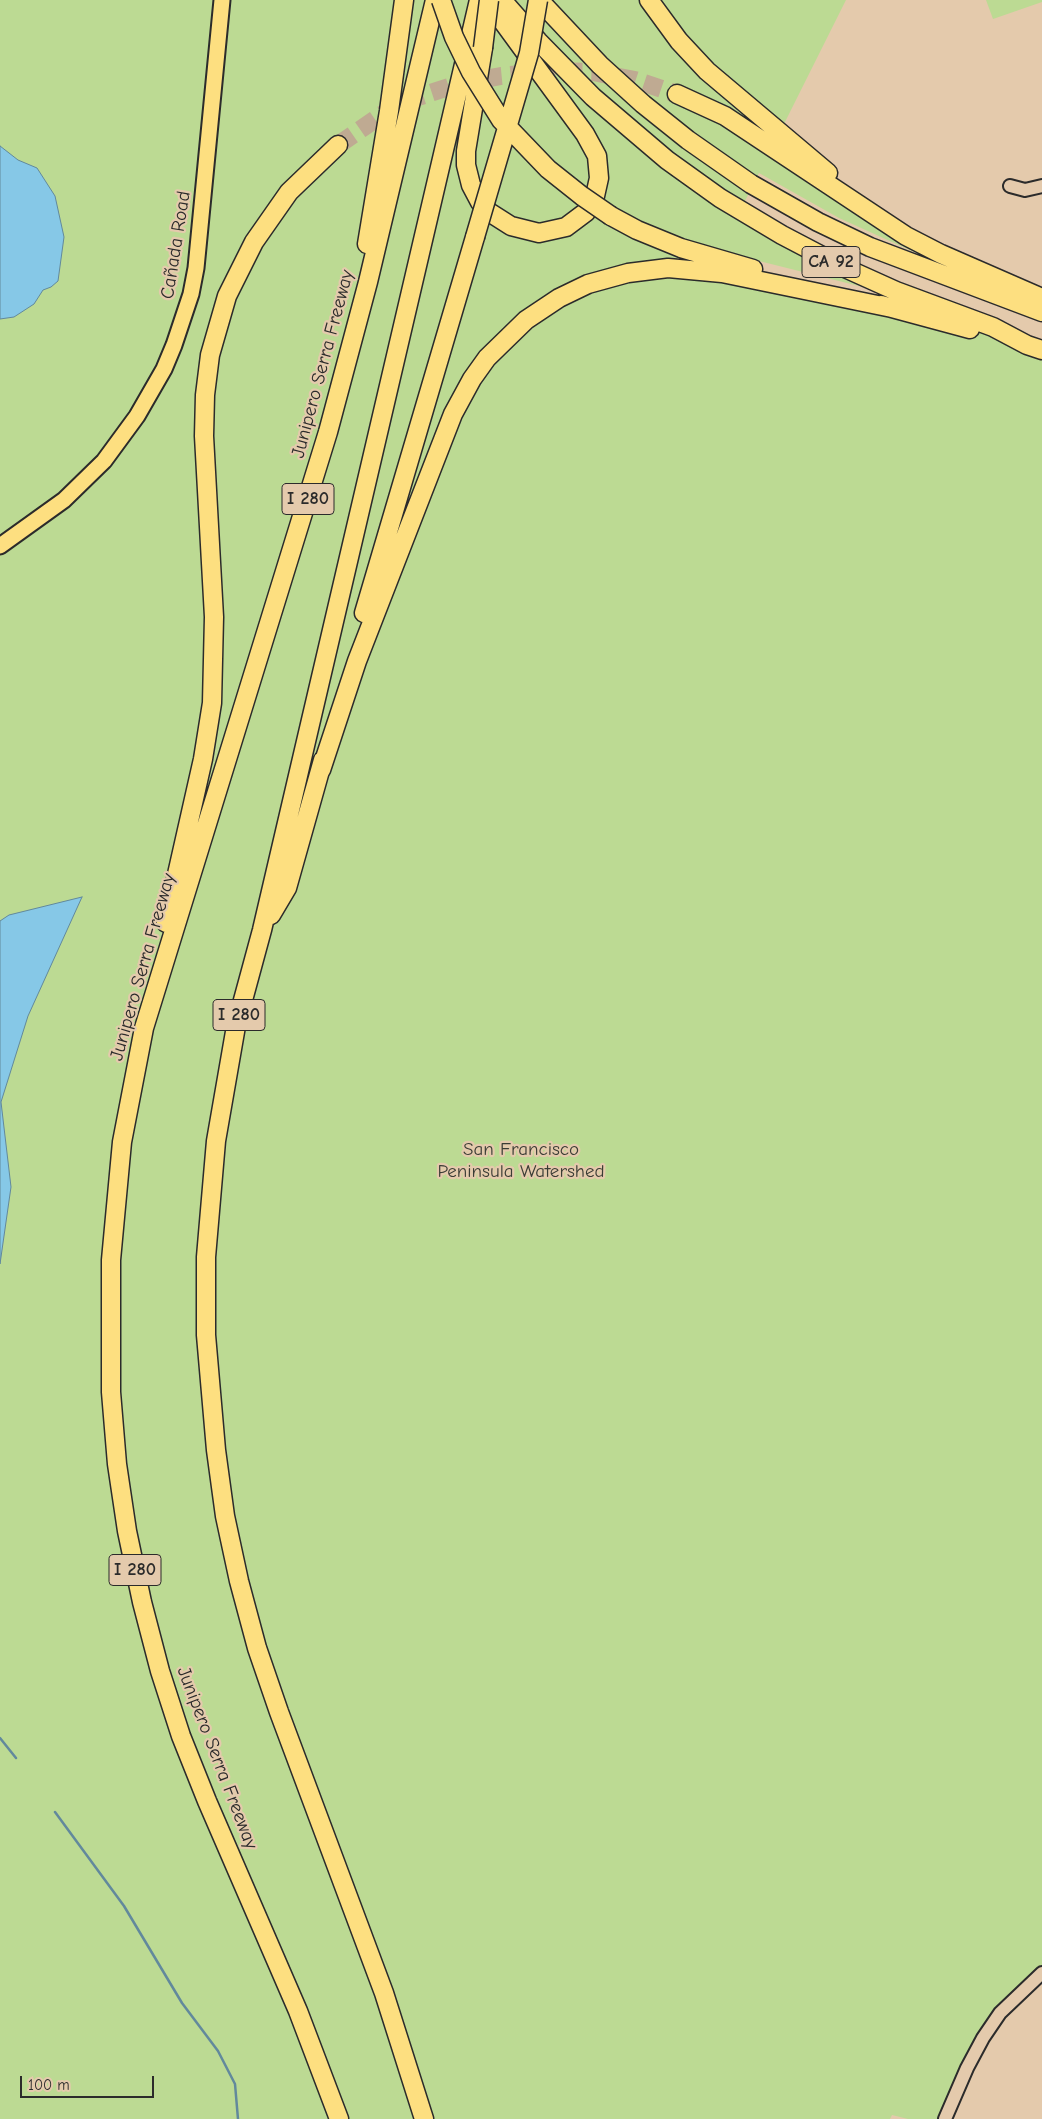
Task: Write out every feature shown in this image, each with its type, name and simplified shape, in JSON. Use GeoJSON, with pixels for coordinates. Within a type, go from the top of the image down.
{"type":"FeatureCollection","features":[{"type":"Feature","properties":{"kind":"highway"},"geometry":{"type":"LineString","coordinates":[[358,320],[369,227],[389,116],[404,0]]}},
{"type":"Feature","properties":{"kind":"highway","name":"Junipero Serra Freeway"},"geometry":{"type":"LineString","coordinates":[[339,2119],[298,2011],[207,1802],[181,1736],[153,1645],[127,1531],[117,1464],[111,1392],[111,1260],[124,1133],[136,1066],[154,990],[297,535],[358,320],[435,0]]}},
{"type":"Feature","properties":{"kind":"highway"},"geometry":{"type":"LineString","coordinates":[[441,0],[454,37],[470,72],[501,120],[524,147],[553,174],[611,216],[637,230],[681,248],[1035,348]]}},
{"type":"Feature","properties":{"kind":"highway","name":"I 280"},"geometry":{"type":"LineString","coordinates":[[424,2119],[384,1993],[278,1712],[257,1648],[225,1516],[208,1373],[205,1296],[212,1179],[228,1064],[476,46],[479,0]]}},
{"type":"Feature","properties":{"kind":"highway"},"geometry":{"type":"LineString","coordinates":[[488,0],[512,38],[585,134],[597,156],[599,178],[595,196],[586,212],[566,227],[545,233],[517,229],[494,217],[474,191],[467,172],[466,151],[476,46],[488,0]]}},
{"type":"Feature","properties":{"kind":"highway","name":"CA 92"},"geometry":{"type":"LineString","coordinates":[[502,0],[538,42],[593,97],[652,148],[720,198],[836,264],[896,291],[993,327],[1035,348]]}},
{"type":"Feature","properties":{"kind":"highway"},"geometry":{"type":"LineString","coordinates":[[321,770],[327,741],[529,53],[538,0]]}},
{"type":"Feature","properties":{"kind":"highway","name":"CA 92"},"geometry":{"type":"LineString","coordinates":[[538,0],[600,65],[643,104],[703,151],[768,194],[835,230],[888,254],[1042,312]]}},
{"type":"Feature","properties":{"kind":"highway"},"geometry":{"type":"LineString","coordinates":[[649,0],[679,41],[717,80],[906,236]]}},
{"type":"Feature","properties":{"kind":"highway"},"geometry":{"type":"LineString","coordinates":[[677,94],[708,107],[741,126],[906,236],[941,254],[1042,298]]}},
{"type":"Feature","properties":{"kind":"highway"},"geometry":{"type":"LineString","coordinates":[[154,990],[174,882],[204,759],[212,703],[214,632],[204,436],[205,395],[210,355],[227,296],[254,242],[289,192],[338,145]]}},
{"type":"Feature","properties":{"kind":"highway"},"geometry":{"type":"LineString","coordinates":[[262,930],[287,888],[321,770],[356,661],[451,420],[479,369],[496,348],[521,324],[548,305],[588,284],[628,273],[663,269],[688,269],[722,273],[892,308]]}},
{"type":"Feature","properties":{"kind":"main road","name":"Cañada Road"},"geometry":{"type":"LineString","coordinates":[[0,546],[64,500],[104,460],[142,407],[174,345],[191,294],[196,268],[222,0]]}},
{"type":"Feature","properties":{"kind":"street"},"geometry":{"type":"LineString","coordinates":[[1010,186],[1025,190],[1042,186]]}},
{"type":"Feature","properties":{"kind":"street"},"geometry":{"type":"LineString","coordinates":[[945,2119],[967,2068],[983,2038],[1000,2013],[1042,1972]]}},
{"type":"Feature","properties":{"kind":"green space","name":"San Francisco Peninsula Watershed"},"geometry":{"type":"Polygon","coordinates":[[[0,0],[846,0],[769,154],[842,205],[923,256],[839,218],[759,173],[736,219],[785,247],[871,289],[719,251],[709,271],[941,321],[1042,350],[1042,1973],[1000,2013],[951,2106],[937,2119],[908,2119],[892,2115],[890,2119],[0,2119],[0,0]]]}},
{"type":"Feature","properties":{"kind":"green space"},"geometry":{"type":"Polygon","coordinates":[[[986,0],[1042,0],[1042,2],[993,19],[986,0]]]}},
{"type":"Feature","properties":{"kind":"water"},"geometry":{"type":"Polygon","coordinates":[[[0,146],[18,160],[37,168],[55,196],[64,237],[58,281],[51,287],[43,290],[34,304],[14,317],[0,319],[0,146]]]}},
{"type":"Feature","properties":{"kind":"water"},"geometry":{"type":"Polygon","coordinates":[[[82,897],[28,1016],[1,1102],[11,1187],[0,1264],[0,921],[9,915],[82,897]]]}},
{"type":"Feature","properties":{"kind":"waterway"},"geometry":{"type":"LineString","coordinates":[[0,1738],[16,1758]]}},
{"type":"Feature","properties":{"kind":"waterway"},"geometry":{"type":"LineString","coordinates":[[55,1812],[124,1906],[182,2003],[218,2051],[235,2084],[238,2119]]}},
{"type":"Feature","properties":{"kind":"tunnel"},"geometry":{"type":"LineString","coordinates":[[338,145],[383,114],[418,97],[458,84],[501,76],[552,71],[593,72],[635,80],[677,94]]}}]}
